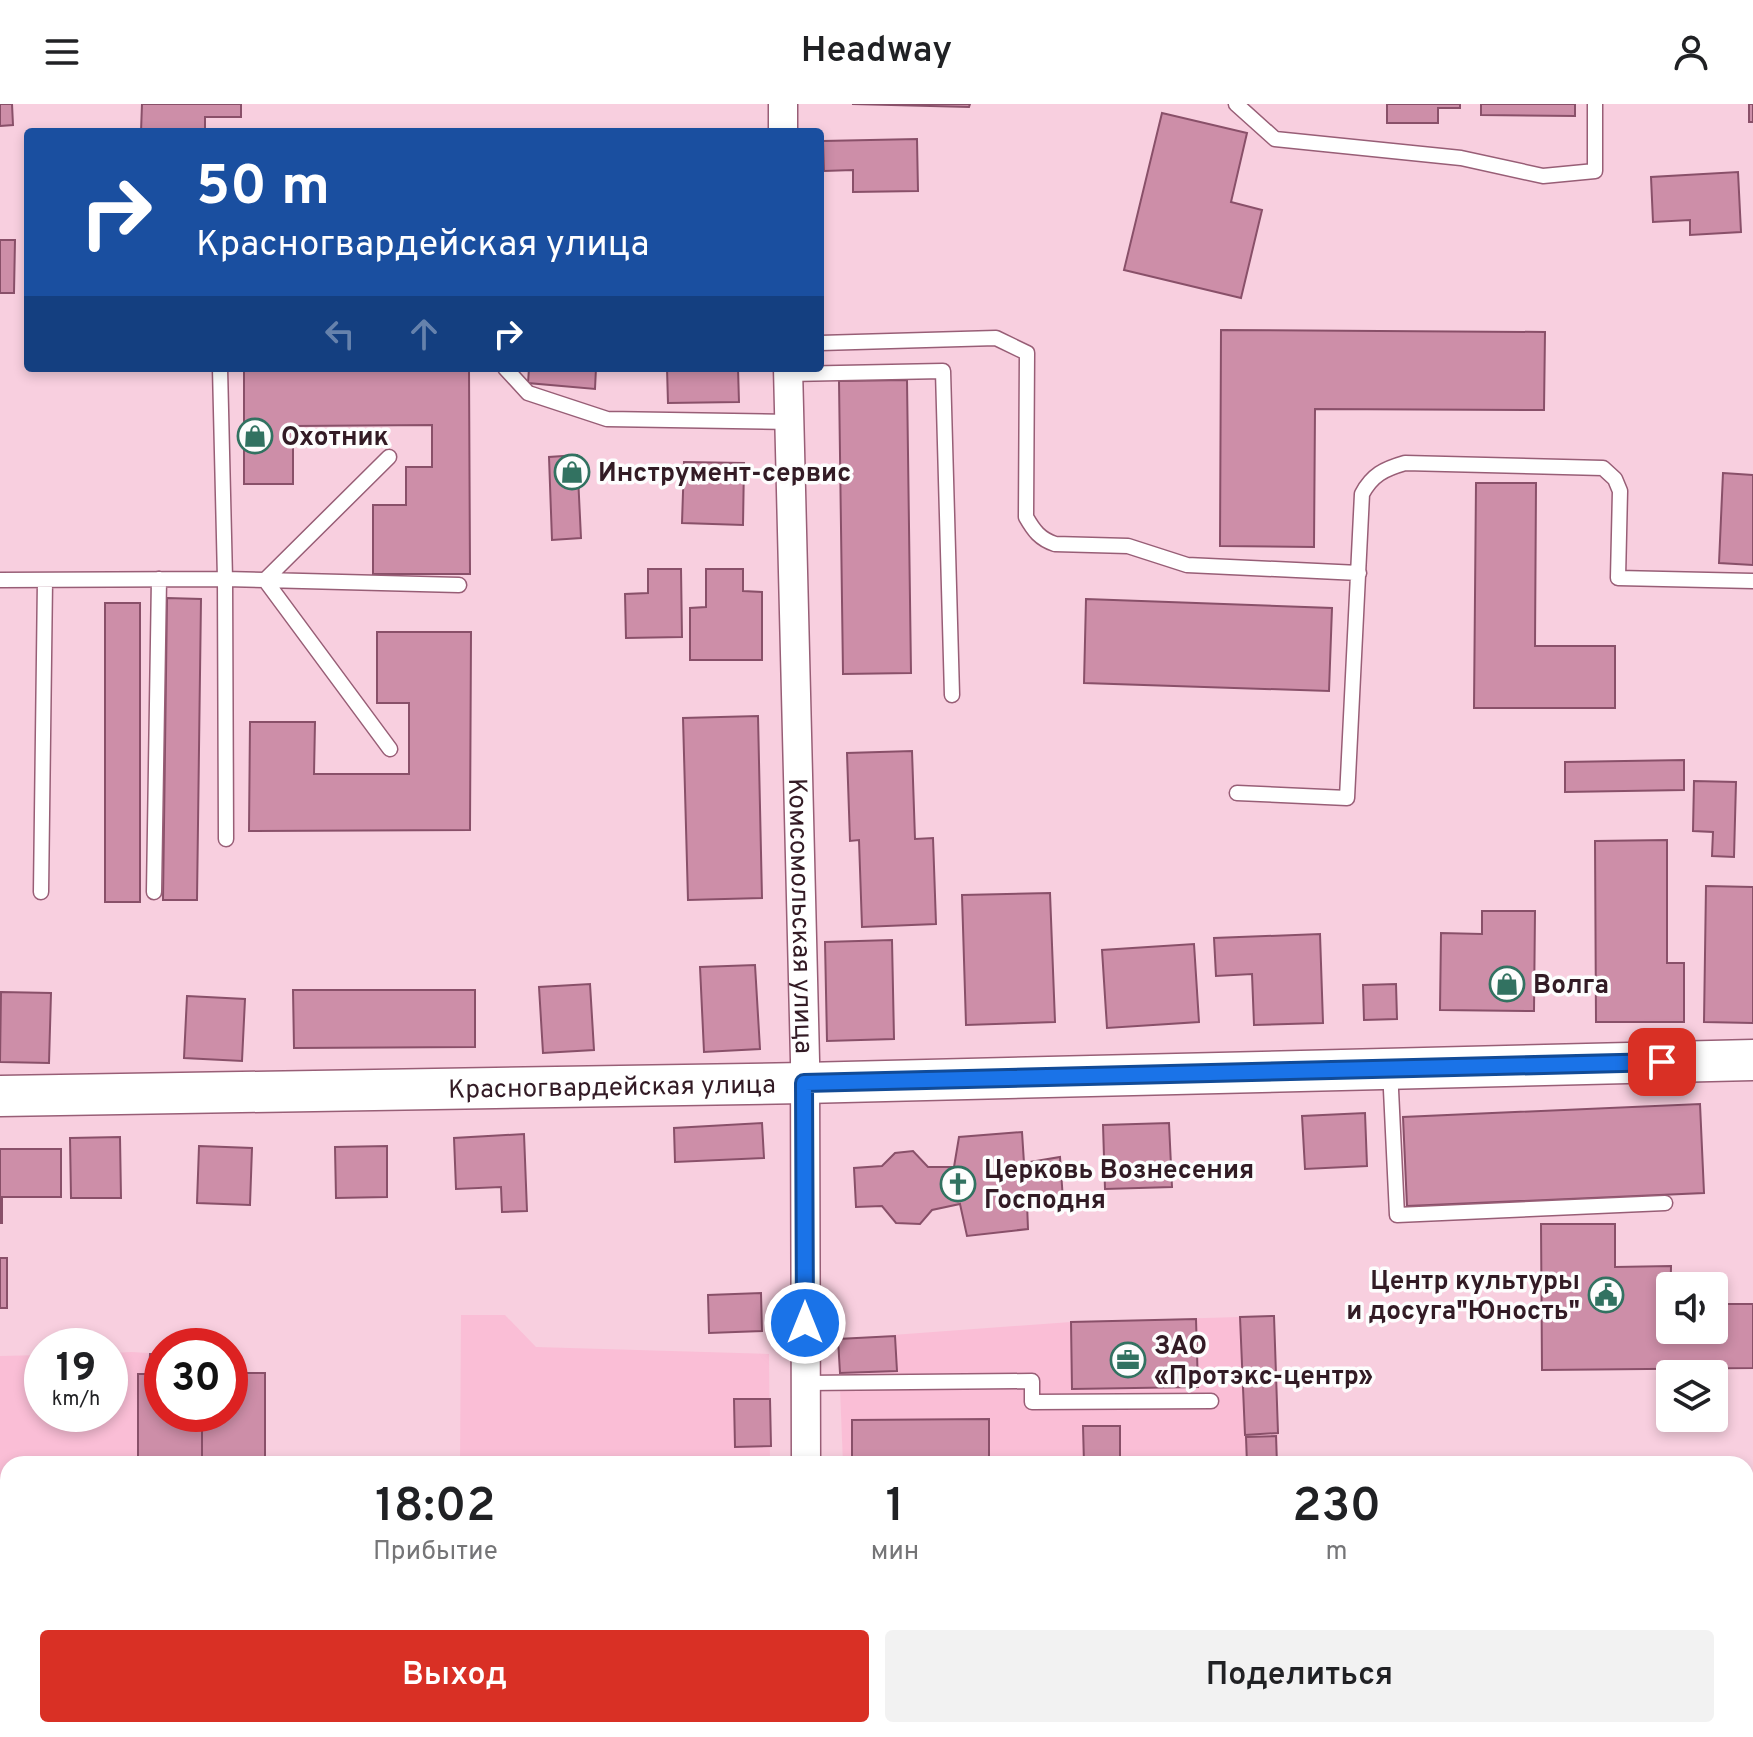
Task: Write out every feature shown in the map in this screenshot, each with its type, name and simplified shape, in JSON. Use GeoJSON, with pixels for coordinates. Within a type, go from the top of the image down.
{"type":"FeatureCollection","features":[{"type":"Feature","properties":{"kind":"street"},"geometry":{"type":"LineString","coordinates":[[783,104],[783,128]]}},
{"type":"Feature","properties":{"kind":"street","name":"Комсомольская улица"},"geometry":{"type":"LineString","coordinates":[[788,372],[804,1083],[806,1456]]}},
{"type":"Feature","properties":{"kind":"street","name":"Красногвардейская улица"},"geometry":{"type":"LineString","coordinates":[[0,1096],[804,1083],[1753,1060]]}},
{"type":"Feature","properties":{"kind":"lane"},"geometry":{"type":"LineString","coordinates":[[1236,104],[1275,139],[1461,158],[1543,176],[1595,171],[1595,104]]}},
{"type":"Feature","properties":{"kind":"lane"},"geometry":{"type":"LineString","coordinates":[[824,343],[996,338],[1027,353],[1026,517],[1034,532],[1045,541],[1128,546],[1187,565],[1359,573]]}},
{"type":"Feature","properties":{"kind":"lane"},"geometry":{"type":"LineString","coordinates":[[824,371],[943,371],[952,695]]}},
{"type":"Feature","properties":{"kind":"lane"},"geometry":{"type":"LineString","coordinates":[[220,372],[226,839]]}},
{"type":"Feature","properties":{"kind":"lane"},"geometry":{"type":"LineString","coordinates":[[509,372],[528,393],[607,419],[791,422]]}},
{"type":"Feature","properties":{"kind":"lane"},"geometry":{"type":"LineString","coordinates":[[265,580],[389,457]]}},
{"type":"Feature","properties":{"kind":"lane"},"geometry":{"type":"LineString","coordinates":[[1237,793],[1347,798],[1362,494],[1370,478],[1387,468],[1405,463],[1603,468],[1615,479],[1620,491],[1618,578],[1753,581]]}},
{"type":"Feature","properties":{"kind":"lane"},"geometry":{"type":"LineString","coordinates":[[154,892],[159,579]]}},
{"type":"Feature","properties":{"kind":"lane"},"geometry":{"type":"LineString","coordinates":[[0,580],[225,579],[459,585]]}},
{"type":"Feature","properties":{"kind":"lane"},"geometry":{"type":"LineString","coordinates":[[41,892],[45,580]]}},
{"type":"Feature","properties":{"kind":"lane"},"geometry":{"type":"LineString","coordinates":[[265,580],[390,749]]}},
{"type":"Feature","properties":{"kind":"lane"},"geometry":{"type":"LineString","coordinates":[[1390,1069],[1397,1215],[1665,1203]]}},
{"type":"Feature","properties":{"kind":"lane"},"geometry":{"type":"LineString","coordinates":[[805,1383],[1032,1381],[1032,1402],[1211,1401]]}},
{"type":"Feature","properties":{"kind":"shaded area"},"geometry":{"type":"Polygon","coordinates":[[[461,1315],[505,1315],[536,1347],[769,1354],[770,1456],[460,1456],[461,1315]]]}},
{"type":"Feature","properties":{"kind":"shaded area"},"geometry":{"type":"Polygon","coordinates":[[[1274,1316],[1277,1456],[843,1456],[838,1339],[1071,1322],[1274,1316]]]}},
{"type":"Feature","properties":{"kind":"shaded area"},"geometry":{"type":"Polygon","coordinates":[[[128,1352],[132,1352],[144,1353],[144,1432],[248,1432],[248,1373],[265,1373],[265,1456],[0,1456],[0,1356],[24,1355],[24,1432],[128,1432],[128,1352]]]}},
{"type":"Feature","properties":{"kind":"building"},"geometry":{"type":"Polygon","coordinates":[[[0,104],[12,104],[13,125],[0,126],[0,104]]]}},
{"type":"Feature","properties":{"kind":"building"},"geometry":{"type":"Polygon","coordinates":[[[142,104],[241,104],[241,117],[205,117],[205,128],[141,128],[142,104]]]}},
{"type":"Feature","properties":{"kind":"building"},"geometry":{"type":"Polygon","coordinates":[[[852,104],[970,104],[969,107],[852,104]]]}},
{"type":"Feature","properties":{"kind":"building"},"geometry":{"type":"Polygon","coordinates":[[[1387,104],[1460,104],[1460,108],[1438,108],[1438,123],[1387,123],[1387,104]]]}},
{"type":"Feature","properties":{"kind":"building"},"geometry":{"type":"Polygon","coordinates":[[[1481,104],[1575,104],[1575,116],[1481,115],[1481,104]]]}},
{"type":"Feature","properties":{"kind":"building"},"geometry":{"type":"Polygon","coordinates":[[[1749,104],[1753,104],[1753,122],[1749,122],[1749,104]]]}},
{"type":"Feature","properties":{"kind":"building"},"geometry":{"type":"Polygon","coordinates":[[[1162,113],[1247,133],[1231,202],[1262,210],[1241,298],[1124,270],[1162,113]]]}},
{"type":"Feature","properties":{"kind":"building"},"geometry":{"type":"Polygon","coordinates":[[[917,139],[918,191],[853,192],[853,170],[824,171],[824,141],[917,139]]]}},
{"type":"Feature","properties":{"kind":"building"},"geometry":{"type":"Polygon","coordinates":[[[1738,172],[1741,232],[1690,235],[1690,220],[1653,222],[1651,177],[1738,172]]]}},
{"type":"Feature","properties":{"kind":"building"},"geometry":{"type":"Polygon","coordinates":[[[0,240],[15,240],[14,293],[0,293],[0,240]]]}},
{"type":"Feature","properties":{"kind":"building"},"geometry":{"type":"Polygon","coordinates":[[[1221,330],[1545,332],[1544,410],[1315,409],[1314,547],[1220,546],[1221,330]]]}},
{"type":"Feature","properties":{"kind":"building"},"geometry":{"type":"Polygon","coordinates":[[[244,372],[469,372],[470,574],[373,574],[373,505],[406,505],[406,467],[432,467],[432,425],[293,426],[293,484],[244,484],[244,372]]]}},
{"type":"Feature","properties":{"kind":"building"},"geometry":{"type":"Polygon","coordinates":[[[529,372],[596,372],[595,389],[528,383],[529,372]]]}},
{"type":"Feature","properties":{"kind":"building"},"geometry":{"type":"Polygon","coordinates":[[[667,372],[738,372],[739,402],[668,403],[667,372]]]}},
{"type":"Feature","properties":{"kind":"building"},"geometry":{"type":"Polygon","coordinates":[[[907,380],[911,673],[843,674],[839,381],[907,380]]]}},
{"type":"Feature","properties":{"kind":"building"},"geometry":{"type":"Polygon","coordinates":[[[577,455],[581,538],[552,540],[549,457],[577,455]]]}},
{"type":"Feature","properties":{"kind":"building"},"geometry":{"type":"Polygon","coordinates":[[[684,462],[744,463],[743,525],[682,523],[684,462]]]}},
{"type":"Feature","properties":{"kind":"building"},"geometry":{"type":"Polygon","coordinates":[[[1723,473],[1753,475],[1753,565],[1719,563],[1723,473]]]}},
{"type":"Feature","properties":{"kind":"building"},"geometry":{"type":"Polygon","coordinates":[[[1476,483],[1536,483],[1535,646],[1615,646],[1615,708],[1474,708],[1476,483]]]}},
{"type":"Feature","properties":{"kind":"building"},"geometry":{"type":"Polygon","coordinates":[[[648,569],[681,569],[682,637],[626,638],[625,594],[648,593],[648,569]]]}},
{"type":"Feature","properties":{"kind":"building"},"geometry":{"type":"Polygon","coordinates":[[[706,569],[743,569],[743,591],[762,592],[762,660],[690,660],[690,608],[706,607],[706,569]]]}},
{"type":"Feature","properties":{"kind":"building"},"geometry":{"type":"Polygon","coordinates":[[[167,598],[201,599],[197,900],[163,900],[167,598]]]}},
{"type":"Feature","properties":{"kind":"building"},"geometry":{"type":"Polygon","coordinates":[[[1086,599],[1332,608],[1329,691],[1084,683],[1086,599]]]}},
{"type":"Feature","properties":{"kind":"building"},"geometry":{"type":"Polygon","coordinates":[[[105,603],[140,603],[140,902],[105,902],[105,603]]]}},
{"type":"Feature","properties":{"kind":"building"},"geometry":{"type":"Polygon","coordinates":[[[377,632],[471,632],[470,830],[249,831],[250,722],[315,722],[314,774],[409,774],[409,703],[377,703],[377,632]]]}},
{"type":"Feature","properties":{"kind":"building"},"geometry":{"type":"Polygon","coordinates":[[[758,716],[762,898],[688,900],[683,718],[758,716]]]}},
{"type":"Feature","properties":{"kind":"building"},"geometry":{"type":"Polygon","coordinates":[[[912,751],[915,839],[933,838],[936,924],[862,927],[859,840],[850,841],[847,753],[912,751]]]}},
{"type":"Feature","properties":{"kind":"building"},"geometry":{"type":"Polygon","coordinates":[[[1684,760],[1684,790],[1565,792],[1565,762],[1684,760]]]}},
{"type":"Feature","properties":{"kind":"building"},"geometry":{"type":"Polygon","coordinates":[[[1694,781],[1736,782],[1734,857],[1712,856],[1713,832],[1693,831],[1694,781]]]}},
{"type":"Feature","properties":{"kind":"building"},"geometry":{"type":"Polygon","coordinates":[[[1667,840],[1667,963],[1684,963],[1684,1022],[1596,1022],[1595,841],[1667,840]]]}},
{"type":"Feature","properties":{"kind":"building"},"geometry":{"type":"Polygon","coordinates":[[[1706,886],[1753,887],[1753,1023],[1704,1022],[1706,886]]]}},
{"type":"Feature","properties":{"kind":"building"},"geometry":{"type":"Polygon","coordinates":[[[1050,893],[1055,1022],[966,1025],[962,895],[1050,893]]]}},
{"type":"Feature","properties":{"kind":"building"},"geometry":{"type":"Polygon","coordinates":[[[1482,911],[1535,911],[1534,1011],[1440,1010],[1441,933],[1482,934],[1482,911]]]}},
{"type":"Feature","properties":{"kind":"building"},"geometry":{"type":"Polygon","coordinates":[[[1320,934],[1323,1023],[1254,1025],[1252,974],[1216,976],[1214,938],[1320,934]]]}},
{"type":"Feature","properties":{"kind":"building"},"geometry":{"type":"Polygon","coordinates":[[[892,940],[894,1039],[827,1041],[825,942],[892,940]]]}},
{"type":"Feature","properties":{"kind":"building"},"geometry":{"type":"Polygon","coordinates":[[[1194,944],[1199,1022],[1107,1028],[1102,950],[1194,944]]]}},
{"type":"Feature","properties":{"kind":"building"},"geometry":{"type":"Polygon","coordinates":[[[755,965],[760,1049],[704,1052],[700,967],[755,965]]]}},
{"type":"Feature","properties":{"kind":"building"},"geometry":{"type":"Polygon","coordinates":[[[590,984],[594,1050],[543,1053],[539,987],[590,984]]]}},
{"type":"Feature","properties":{"kind":"building"},"geometry":{"type":"Polygon","coordinates":[[[1396,984],[1397,1019],[1364,1020],[1363,985],[1396,984]]]}},
{"type":"Feature","properties":{"kind":"building"},"geometry":{"type":"Polygon","coordinates":[[[293,990],[475,990],[475,1047],[294,1048],[293,990]]]}},
{"type":"Feature","properties":{"kind":"building"},"geometry":{"type":"Polygon","coordinates":[[[1,992],[51,993],[49,1063],[0,1062],[1,992]]]}},
{"type":"Feature","properties":{"kind":"building"},"geometry":{"type":"Polygon","coordinates":[[[187,996],[245,999],[242,1061],[184,1058],[187,996]]]}},
{"type":"Feature","properties":{"kind":"building"},"geometry":{"type":"Polygon","coordinates":[[[1700,1104],[1704,1193],[1407,1206],[1403,1117],[1700,1104]]]}},
{"type":"Feature","properties":{"kind":"building"},"geometry":{"type":"Polygon","coordinates":[[[1365,1113],[1367,1166],[1305,1169],[1302,1116],[1365,1113]]]}},
{"type":"Feature","properties":{"kind":"building"},"geometry":{"type":"Polygon","coordinates":[[[762,1123],[764,1158],[675,1162],[674,1128],[762,1123]]]}},
{"type":"Feature","properties":{"kind":"building"},"geometry":{"type":"Polygon","coordinates":[[[1169,1123],[1172,1187],[1105,1189],[1103,1125],[1169,1123]]]}},
{"type":"Feature","properties":{"kind":"building","name":"Церковь Вознесения Господня"},"geometry":{"type":"Polygon","coordinates":[[[1022,1132],[1024,1163],[1060,1157],[1063,1200],[1027,1203],[1028,1229],[967,1236],[960,1204],[932,1210],[920,1224],[896,1223],[882,1206],[856,1207],[854,1168],[882,1166],[895,1153],[913,1151],[928,1167],[954,1167],[959,1137],[1022,1132]]]}},
{"type":"Feature","properties":{"kind":"building"},"geometry":{"type":"Polygon","coordinates":[[[524,1134],[527,1211],[502,1212],[501,1187],[456,1189],[454,1138],[524,1134]]]}},
{"type":"Feature","properties":{"kind":"building"},"geometry":{"type":"Polygon","coordinates":[[[120,1137],[121,1198],[71,1198],[70,1138],[120,1137]]]}},
{"type":"Feature","properties":{"kind":"building"},"geometry":{"type":"Polygon","coordinates":[[[199,1146],[252,1148],[250,1205],[197,1203],[199,1146]]]}},
{"type":"Feature","properties":{"kind":"building"},"geometry":{"type":"Polygon","coordinates":[[[387,1146],[387,1197],[336,1198],[335,1147],[387,1146]]]}},
{"type":"Feature","properties":{"kind":"building"},"geometry":{"type":"Polygon","coordinates":[[[0,1149],[61,1149],[61,1197],[2,1197],[0,1223],[0,1149]]]}},
{"type":"Feature","properties":{"kind":"building","name":"Центр культуры и досуга\"Юность\""},"geometry":{"type":"Polygon","coordinates":[[[1541,1224],[1615,1224],[1615,1267],[1671,1266],[1671,1272],[1656,1272],[1656,1344],[1728,1344],[1728,1304],[1753,1304],[1753,1368],[1728,1368],[1728,1360],[1656,1360],[1656,1369],[1542,1370],[1541,1224]]]}},
{"type":"Feature","properties":{"kind":"building"},"geometry":{"type":"Polygon","coordinates":[[[0,1258],[7,1258],[7,1308],[0,1308],[0,1258]]]}},
{"type":"Feature","properties":{"kind":"building"},"geometry":{"type":"Polygon","coordinates":[[[761,1293],[762,1331],[709,1333],[708,1295],[761,1293]]]}},
{"type":"Feature","properties":{"kind":"building"},"geometry":{"type":"Polygon","coordinates":[[[1274,1316],[1278,1433],[1245,1435],[1240,1317],[1274,1316]]]}},
{"type":"Feature","properties":{"kind":"building"},"geometry":{"type":"Polygon","coordinates":[[[1196,1319],[1198,1387],[1072,1389],[1071,1322],[1196,1319]]]}},
{"type":"Feature","properties":{"kind":"building"},"geometry":{"type":"Polygon","coordinates":[[[895,1336],[897,1371],[840,1373],[838,1339],[895,1336]]]}},
{"type":"Feature","properties":{"kind":"building"},"geometry":{"type":"Polygon","coordinates":[[[248,1373],[265,1373],[265,1456],[202,1456],[202,1432],[248,1432],[248,1373]]]}},
{"type":"Feature","properties":{"kind":"building"},"geometry":{"type":"Polygon","coordinates":[[[138,1374],[144,1374],[144,1432],[202,1432],[202,1456],[138,1456],[138,1374]]]}},
{"type":"Feature","properties":{"kind":"building"},"geometry":{"type":"Polygon","coordinates":[[[734,1399],[770,1399],[771,1446],[735,1447],[734,1399]]]}},
{"type":"Feature","properties":{"kind":"building"},"geometry":{"type":"Polygon","coordinates":[[[989,1419],[989,1456],[852,1456],[852,1420],[989,1419]]]}},
{"type":"Feature","properties":{"kind":"building"},"geometry":{"type":"Polygon","coordinates":[[[1083,1426],[1120,1426],[1120,1456],[1084,1456],[1083,1426]]]}},
{"type":"Feature","properties":{"kind":"building"},"geometry":{"type":"Polygon","coordinates":[[[1276,1436],[1277,1456],[1247,1456],[1246,1437],[1276,1436]]]}},
{"type":"Feature","properties":{"kind":"place","name":"Охотник"},"geometry":{"type":"Point","coordinates":[255,436]}},
{"type":"Feature","properties":{"kind":"place","name":"Инструмент-сервис"},"geometry":{"type":"Point","coordinates":[572,472]}},
{"type":"Feature","properties":{"kind":"place","name":"Волга"},"geometry":{"type":"Point","coordinates":[1507,984]}},
{"type":"Feature","properties":{"kind":"place","name":"Церковь Вознесения Господня"},"geometry":{"type":"Point","coordinates":[958,1184]}},
{"type":"Feature","properties":{"kind":"place","name":"Центр культуры и досуга\"Юность\""},"geometry":{"type":"Point","coordinates":[1606,1295]}},
{"type":"Feature","properties":{"kind":"place","name":"ЗАО «Протэкс-центр»"},"geometry":{"type":"Point","coordinates":[1128,1360]}},
{"type":"Feature","properties":{"kind":"route"},"geometry":{"type":"LineString","coordinates":[[805,1323],[804,1083],[1662,1062]]}}]}
